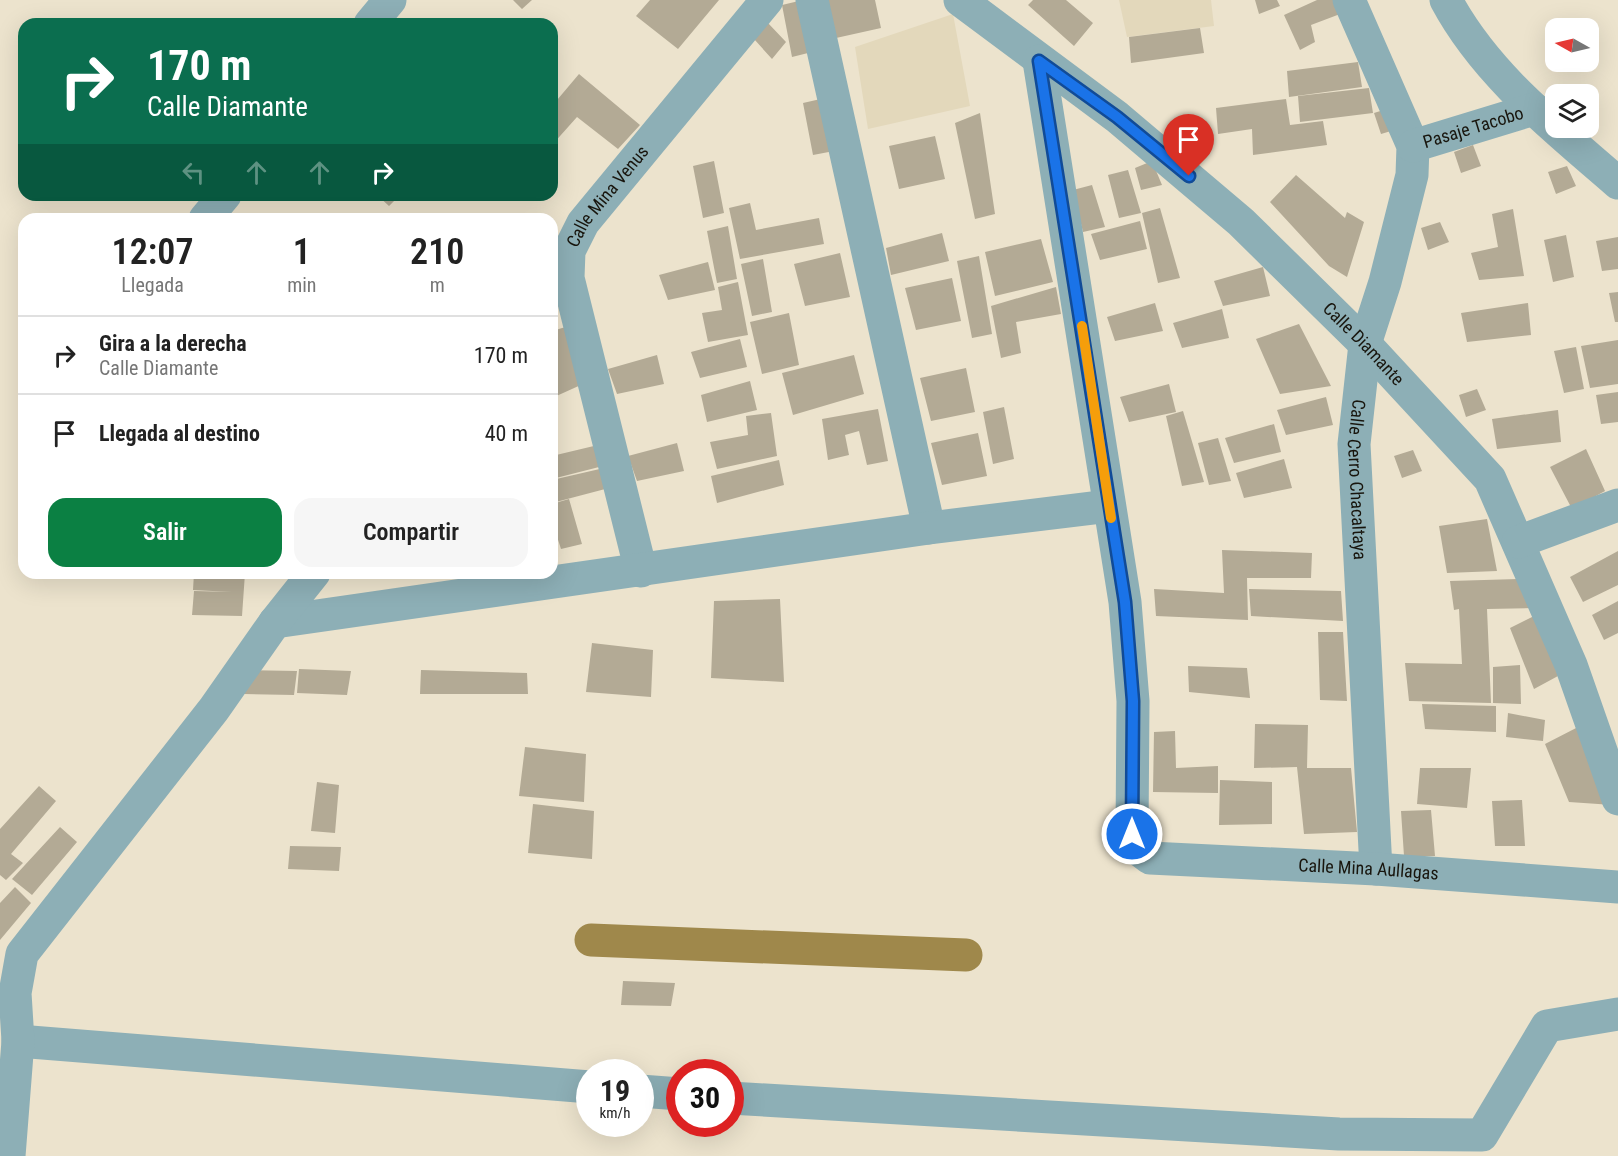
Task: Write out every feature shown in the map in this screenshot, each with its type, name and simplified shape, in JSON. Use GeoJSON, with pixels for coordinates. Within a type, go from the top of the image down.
{"type":"FeatureCollection","features":[{"type":"Feature","properties":{"kind":"street"},"geometry":{"type":"LineString","coordinates":[[375,18],[390,0]]}},
{"type":"Feature","properties":{"kind":"street","name":"Calle Mina Venus"},"geometry":{"type":"LineString","coordinates":[[641,571],[568,278],[561,262],[583,223],[766,0]]}},
{"type":"Feature","properties":{"kind":"street"},"geometry":{"type":"LineString","coordinates":[[812,0],[929,528]]}},
{"type":"Feature","properties":{"kind":"street","name":"Calle Cerro Chacaltaya"},"geometry":{"type":"LineString","coordinates":[[1349,0],[1413,146],[1412,175],[1386,282],[1365,344],[1354,444],[1376,869]]}},
{"type":"Feature","properties":{"kind":"street"},"geometry":{"type":"LineString","coordinates":[[1446,0],[1461,29],[1490,64],[1534,109],[1618,183]]}},
{"type":"Feature","properties":{"kind":"street","name":"Calle Diamante"},"geometry":{"type":"LineString","coordinates":[[963,1],[1039,61],[1117,117],[1189,176],[1365,344],[1490,479],[1571,665],[1618,799]]}},
{"type":"Feature","properties":{"kind":"street"},"geometry":{"type":"LineString","coordinates":[[275,622],[929,528],[1109,506],[1039,61]]}},
{"type":"Feature","properties":{"kind":"street","name":"Pasaje Tacobo"},"geometry":{"type":"LineString","coordinates":[[1413,146],[1534,109]]}},
{"type":"Feature","properties":{"kind":"street"},"geometry":{"type":"LineString","coordinates":[[210,213],[220,201]]}},
{"type":"Feature","properties":{"kind":"street"},"geometry":{"type":"LineString","coordinates":[[1518,542],[1618,505]]}},
{"type":"Feature","properties":{"kind":"street","name":"Calle Mina Aullagas"},"geometry":{"type":"LineString","coordinates":[[1109,506],[1125,602],[1133,701],[1132,834],[1138,849],[1150,858],[1376,869],[1618,887]]}},
{"type":"Feature","properties":{"kind":"street"},"geometry":{"type":"LineString","coordinates":[[9,1156],[18,1041],[15,993],[22,954],[214,709],[275,622],[309,579]]}},
{"type":"Feature","properties":{"kind":"street"},"geometry":{"type":"LineString","coordinates":[[744,1099],[1339,1134],[1482,1135],[1547,1026],[1618,1014]]}},
{"type":"Feature","properties":{"kind":"street"},"geometry":{"type":"LineString","coordinates":[[18,1041],[576,1086]]}},
{"type":"Feature","properties":{"kind":"shaded area"},"geometry":{"type":"Polygon","coordinates":[[[1119,0],[1211,0],[1214,26],[1127,37],[1119,0]]]}},
{"type":"Feature","properties":{"kind":"shaded area"},"geometry":{"type":"Polygon","coordinates":[[[953,14],[970,106],[868,129],[855,47],[953,14]]]}},
{"type":"Feature","properties":{"kind":"building"},"geometry":{"type":"Polygon","coordinates":[[[513,0],[532,0],[522,9],[513,0]]]}},
{"type":"Feature","properties":{"kind":"building"},"geometry":{"type":"Polygon","coordinates":[[[650,0],[719,0],[678,49],[636,16],[650,0]]]}},
{"type":"Feature","properties":{"kind":"building"},"geometry":{"type":"Polygon","coordinates":[[[803,0],[812,52],[792,57],[782,5],[803,0]]]}},
{"type":"Feature","properties":{"kind":"building"},"geometry":{"type":"Polygon","coordinates":[[[826,0],[875,0],[881,28],[836,38],[826,0]]]}},
{"type":"Feature","properties":{"kind":"building"},"geometry":{"type":"Polygon","coordinates":[[[1033,0],[1066,0],[1093,23],[1074,46],[1028,5],[1033,0]]]}},
{"type":"Feature","properties":{"kind":"building"},"geometry":{"type":"Polygon","coordinates":[[[1255,0],[1277,0],[1280,6],[1259,14],[1255,0]]]}},
{"type":"Feature","properties":{"kind":"building"},"geometry":{"type":"Polygon","coordinates":[[[1317,0],[1342,0],[1348,11],[1311,25],[1315,42],[1300,50],[1284,15],[1317,0]]]}},
{"type":"Feature","properties":{"kind":"building"},"geometry":{"type":"Polygon","coordinates":[[[768,23],[786,42],[772,59],[754,39],[768,23]]]}},
{"type":"Feature","properties":{"kind":"building"},"geometry":{"type":"Polygon","coordinates":[[[1200,28],[1204,53],[1131,63],[1129,37],[1200,28]]]}},
{"type":"Feature","properties":{"kind":"building"},"geometry":{"type":"Polygon","coordinates":[[[1358,62],[1362,87],[1289,97],[1287,71],[1358,62]]]}},
{"type":"Feature","properties":{"kind":"building"},"geometry":{"type":"Polygon","coordinates":[[[579,74],[640,125],[618,149],[577,117],[558,138],[558,99],[579,74]]]}},
{"type":"Feature","properties":{"kind":"building"},"geometry":{"type":"Polygon","coordinates":[[[1369,88],[1373,113],[1300,122],[1298,96],[1369,88]]]}},
{"type":"Feature","properties":{"kind":"building"},"geometry":{"type":"Polygon","coordinates":[[[825,98],[834,151],[813,155],[803,103],[825,98]]]}},
{"type":"Feature","properties":{"kind":"building"},"geometry":{"type":"Polygon","coordinates":[[[1286,99],[1290,125],[1323,121],[1327,145],[1253,155],[1252,129],[1218,134],[1216,108],[1286,99]]]}},
{"type":"Feature","properties":{"kind":"building"},"geometry":{"type":"Polygon","coordinates":[[[1393,107],[1401,128],[1381,134],[1374,113],[1393,107]]]}},
{"type":"Feature","properties":{"kind":"building"},"geometry":{"type":"Polygon","coordinates":[[[980,113],[995,214],[975,219],[955,123],[980,113]]]}},
{"type":"Feature","properties":{"kind":"building"},"geometry":{"type":"Polygon","coordinates":[[[935,136],[945,179],[899,189],[889,146],[935,136]]]}},
{"type":"Feature","properties":{"kind":"building"},"geometry":{"type":"Polygon","coordinates":[[[1473,145],[1481,166],[1461,173],[1454,152],[1473,145]]]}},
{"type":"Feature","properties":{"kind":"building"},"geometry":{"type":"Polygon","coordinates":[[[714,161],[724,213],[703,218],[693,166],[714,161]]]}},
{"type":"Feature","properties":{"kind":"building"},"geometry":{"type":"Polygon","coordinates":[[[1152,161],[1162,185],[1141,190],[1135,168],[1152,161]]]}},
{"type":"Feature","properties":{"kind":"building"},"geometry":{"type":"Polygon","coordinates":[[[1567,166],[1576,186],[1556,194],[1548,172],[1567,166]]]}},
{"type":"Feature","properties":{"kind":"building"},"geometry":{"type":"Polygon","coordinates":[[[1128,170],[1141,213],[1119,218],[1108,175],[1128,170]]]}},
{"type":"Feature","properties":{"kind":"building"},"geometry":{"type":"Polygon","coordinates":[[[1296,175],[1345,218],[1347,212],[1364,222],[1347,277],[1329,266],[1270,202],[1296,175]]]}},
{"type":"Feature","properties":{"kind":"building"},"geometry":{"type":"Polygon","coordinates":[[[1092,185],[1105,227],[1083,232],[1073,190],[1092,185]]]}},
{"type":"Feature","properties":{"kind":"building"},"geometry":{"type":"Polygon","coordinates":[[[384,201],[394,201],[389,206],[384,201]]]}},
{"type":"Feature","properties":{"kind":"building"},"geometry":{"type":"Polygon","coordinates":[[[750,203],[756,230],[819,218],[824,244],[740,259],[729,208],[750,203]]]}},
{"type":"Feature","properties":{"kind":"building"},"geometry":{"type":"Polygon","coordinates":[[[1160,208],[1180,278],[1158,283],[1142,213],[1160,208]]]}},
{"type":"Feature","properties":{"kind":"building"},"geometry":{"type":"Polygon","coordinates":[[[1513,209],[1524,276],[1479,280],[1471,253],[1498,247],[1492,214],[1513,209]]]}},
{"type":"Feature","properties":{"kind":"building"},"geometry":{"type":"Polygon","coordinates":[[[1140,221],[1147,249],[1100,260],[1091,234],[1140,221]]]}},
{"type":"Feature","properties":{"kind":"building"},"geometry":{"type":"Polygon","coordinates":[[[1440,222],[1449,242],[1428,250],[1421,228],[1440,222]]]}},
{"type":"Feature","properties":{"kind":"building"},"geometry":{"type":"Polygon","coordinates":[[[728,226],[737,279],[717,283],[707,231],[728,226]]]}},
{"type":"Feature","properties":{"kind":"building"},"geometry":{"type":"Polygon","coordinates":[[[942,233],[949,261],[891,275],[886,248],[942,233]]]}},
{"type":"Feature","properties":{"kind":"building"},"geometry":{"type":"Polygon","coordinates":[[[1566,235],[1574,277],[1553,282],[1544,240],[1566,235]]]}},
{"type":"Feature","properties":{"kind":"building"},"geometry":{"type":"Polygon","coordinates":[[[1618,237],[1618,269],[1602,271],[1596,241],[1618,237]]]}},
{"type":"Feature","properties":{"kind":"building"},"geometry":{"type":"Polygon","coordinates":[[[1041,239],[1053,282],[995,296],[985,252],[1041,239]]]}},
{"type":"Feature","properties":{"kind":"building"},"geometry":{"type":"Polygon","coordinates":[[[840,253],[850,297],[805,306],[794,264],[840,253]]]}},
{"type":"Feature","properties":{"kind":"building"},"geometry":{"type":"Polygon","coordinates":[[[979,256],[992,334],[972,338],[957,261],[979,256]]]}},
{"type":"Feature","properties":{"kind":"building"},"geometry":{"type":"Polygon","coordinates":[[[763,259],[772,312],[752,316],[741,264],[763,259]]]}},
{"type":"Feature","properties":{"kind":"building"},"geometry":{"type":"Polygon","coordinates":[[[708,262],[715,290],[668,300],[659,275],[708,262]]]}},
{"type":"Feature","properties":{"kind":"building"},"geometry":{"type":"Polygon","coordinates":[[[1263,267],[1270,296],[1223,306],[1214,281],[1263,267]]]}},
{"type":"Feature","properties":{"kind":"building"},"geometry":{"type":"Polygon","coordinates":[[[952,278],[961,321],[916,330],[905,288],[952,278]]]}},
{"type":"Feature","properties":{"kind":"building"},"geometry":{"type":"Polygon","coordinates":[[[738,282],[748,335],[708,342],[702,313],[722,310],[718,287],[738,282]]]}},
{"type":"Feature","properties":{"kind":"building"},"geometry":{"type":"Polygon","coordinates":[[[1056,287],[1061,314],[1016,322],[1021,353],[1001,358],[991,306],[1056,287]]]}},
{"type":"Feature","properties":{"kind":"building"},"geometry":{"type":"Polygon","coordinates":[[[1618,292],[1618,322],[1615,322],[1609,293],[1618,292]]]}},
{"type":"Feature","properties":{"kind":"building"},"geometry":{"type":"Polygon","coordinates":[[[1155,303],[1163,331],[1115,341],[1107,317],[1155,303]]]}},
{"type":"Feature","properties":{"kind":"building"},"geometry":{"type":"Polygon","coordinates":[[[1528,303],[1531,335],[1467,342],[1461,313],[1528,303]]]}},
{"type":"Feature","properties":{"kind":"building"},"geometry":{"type":"Polygon","coordinates":[[[1222,309],[1229,338],[1182,348],[1173,323],[1222,309]]]}},
{"type":"Feature","properties":{"kind":"building"},"geometry":{"type":"Polygon","coordinates":[[[789,313],[799,365],[762,374],[750,322],[789,313]]]}},
{"type":"Feature","properties":{"kind":"building"},"geometry":{"type":"Polygon","coordinates":[[[1299,324],[1331,386],[1280,394],[1256,339],[1299,324]]]}},
{"type":"Feature","properties":{"kind":"building"},"geometry":{"type":"Polygon","coordinates":[[[569,326],[583,384],[558,395],[558,329],[569,326]]]}},
{"type":"Feature","properties":{"kind":"building"},"geometry":{"type":"Polygon","coordinates":[[[740,339],[747,367],[700,378],[691,352],[740,339]]]}},
{"type":"Feature","properties":{"kind":"building"},"geometry":{"type":"Polygon","coordinates":[[[1618,340],[1618,384],[1590,388],[1581,346],[1618,340]]]}},
{"type":"Feature","properties":{"kind":"building"},"geometry":{"type":"Polygon","coordinates":[[[1576,347],[1584,389],[1564,393],[1554,351],[1576,347]]]}},
{"type":"Feature","properties":{"kind":"building"},"geometry":{"type":"Polygon","coordinates":[[[657,355],[664,384],[617,394],[608,369],[657,355]]]}},
{"type":"Feature","properties":{"kind":"building"},"geometry":{"type":"Polygon","coordinates":[[[854,355],[864,394],[793,415],[782,373],[854,355]]]}},
{"type":"Feature","properties":{"kind":"building"},"geometry":{"type":"Polygon","coordinates":[[[966,368],[975,412],[931,421],[920,378],[966,368]]]}},
{"type":"Feature","properties":{"kind":"building"},"geometry":{"type":"Polygon","coordinates":[[[750,381],[757,410],[707,422],[701,395],[750,381]]]}},
{"type":"Feature","properties":{"kind":"building"},"geometry":{"type":"Polygon","coordinates":[[[1169,384],[1176,412],[1129,422],[1120,397],[1169,384]]]}},
{"type":"Feature","properties":{"kind":"building"},"geometry":{"type":"Polygon","coordinates":[[[1477,389],[1486,410],[1466,417],[1459,395],[1477,389]]]}},
{"type":"Feature","properties":{"kind":"building"},"geometry":{"type":"Polygon","coordinates":[[[1618,392],[1618,422],[1601,424],[1596,395],[1618,392]]]}},
{"type":"Feature","properties":{"kind":"building"},"geometry":{"type":"Polygon","coordinates":[[[1326,397],[1333,425],[1286,435],[1277,410],[1326,397]]]}},
{"type":"Feature","properties":{"kind":"building"},"geometry":{"type":"Polygon","coordinates":[[[1004,407],[1014,459],[993,464],[983,412],[1004,407]]]}},
{"type":"Feature","properties":{"kind":"building"},"geometry":{"type":"Polygon","coordinates":[[[878,409],[888,461],[867,465],[859,431],[845,435],[849,455],[828,460],[822,419],[878,409]]]}},
{"type":"Feature","properties":{"kind":"building"},"geometry":{"type":"Polygon","coordinates":[[[1558,410],[1561,442],[1497,449],[1492,419],[1558,410]]]}},
{"type":"Feature","properties":{"kind":"building"},"geometry":{"type":"Polygon","coordinates":[[[1183,411],[1204,482],[1182,486],[1166,416],[1183,411]]]}},
{"type":"Feature","properties":{"kind":"building"},"geometry":{"type":"Polygon","coordinates":[[[771,413],[777,456],[717,469],[710,442],[748,435],[746,416],[771,413]]]}},
{"type":"Feature","properties":{"kind":"building"},"geometry":{"type":"Polygon","coordinates":[[[1274,424],[1281,452],[1234,463],[1225,438],[1274,424]]]}},
{"type":"Feature","properties":{"kind":"building"},"geometry":{"type":"Polygon","coordinates":[[[978,433],[987,476],[942,485],[931,443],[978,433]]]}},
{"type":"Feature","properties":{"kind":"building"},"geometry":{"type":"Polygon","coordinates":[[[1218,438],[1231,481],[1209,485],[1198,443],[1218,438]]]}},
{"type":"Feature","properties":{"kind":"building"},"geometry":{"type":"Polygon","coordinates":[[[677,443],[684,471],[637,481],[628,456],[677,443]]]}},
{"type":"Feature","properties":{"kind":"building"},"geometry":{"type":"Polygon","coordinates":[[[598,445],[603,466],[558,477],[558,455],[598,445]]]}},
{"type":"Feature","properties":{"kind":"building"},"geometry":{"type":"Polygon","coordinates":[[[1586,449],[1605,491],[1572,509],[1550,467],[1586,449]]]}},
{"type":"Feature","properties":{"kind":"building"},"geometry":{"type":"Polygon","coordinates":[[[1413,450],[1422,471],[1402,478],[1394,456],[1413,450]]]}},
{"type":"Feature","properties":{"kind":"building"},"geometry":{"type":"Polygon","coordinates":[[[1284,459],[1292,488],[1244,498],[1236,473],[1284,459]]]}},
{"type":"Feature","properties":{"kind":"building"},"geometry":{"type":"Polygon","coordinates":[[[779,460],[784,485],[717,503],[711,476],[779,460]]]}},
{"type":"Feature","properties":{"kind":"building"},"geometry":{"type":"Polygon","coordinates":[[[604,468],[609,488],[558,501],[558,479],[604,468]]]}},
{"type":"Feature","properties":{"kind":"building"},"geometry":{"type":"Polygon","coordinates":[[[569,499],[582,544],[561,549],[558,540],[558,502],[569,499]]]}},
{"type":"Feature","properties":{"kind":"building"},"geometry":{"type":"Polygon","coordinates":[[[1487,519],[1497,571],[1447,573],[1439,526],[1487,519]]]}},
{"type":"Feature","properties":{"kind":"building"},"geometry":{"type":"Polygon","coordinates":[[[1222,550],[1312,553],[1311,578],[1247,578],[1248,620],[1156,616],[1154,589],[1224,593],[1222,550]]]}},
{"type":"Feature","properties":{"kind":"building"},"geometry":{"type":"Polygon","coordinates":[[[1618,551],[1618,585],[1583,602],[1570,577],[1618,551]]]}},
{"type":"Feature","properties":{"kind":"building"},"geometry":{"type":"Polygon","coordinates":[[[194,579],[245,579],[242,616],[192,615],[194,591],[232,592],[193,590],[194,579]]]}},
{"type":"Feature","properties":{"kind":"building"},"geometry":{"type":"Polygon","coordinates":[[[1518,579],[1533,608],[1487,609],[1491,703],[1409,701],[1405,663],[1462,664],[1459,609],[1454,610],[1450,581],[1518,579]]]}},
{"type":"Feature","properties":{"kind":"building"},"geometry":{"type":"Polygon","coordinates":[[[1249,589],[1341,591],[1343,621],[1251,616],[1249,589]]]}},
{"type":"Feature","properties":{"kind":"building"},"geometry":{"type":"Polygon","coordinates":[[[780,599],[784,682],[711,678],[714,601],[780,599]]]}},
{"type":"Feature","properties":{"kind":"building"},"geometry":{"type":"Polygon","coordinates":[[[1618,601],[1618,633],[1604,640],[1592,615],[1618,601]]]}},
{"type":"Feature","properties":{"kind":"building"},"geometry":{"type":"Polygon","coordinates":[[[1536,615],[1558,676],[1534,689],[1510,628],[1536,615]]]}},
{"type":"Feature","properties":{"kind":"building"},"geometry":{"type":"Polygon","coordinates":[[[1318,632],[1343,632],[1347,701],[1320,700],[1318,632]]]}},
{"type":"Feature","properties":{"kind":"building"},"geometry":{"type":"Polygon","coordinates":[[[592,643],[653,650],[651,697],[586,692],[592,643]]]}},
{"type":"Feature","properties":{"kind":"building"},"geometry":{"type":"Polygon","coordinates":[[[1520,665],[1521,704],[1493,703],[1493,667],[1520,665]]]}},
{"type":"Feature","properties":{"kind":"building"},"geometry":{"type":"Polygon","coordinates":[[[1188,666],[1247,668],[1250,698],[1189,692],[1188,666]]]}},
{"type":"Feature","properties":{"kind":"building"},"geometry":{"type":"Polygon","coordinates":[[[299,669],[351,671],[347,695],[297,693],[299,669]]]}},
{"type":"Feature","properties":{"kind":"building"},"geometry":{"type":"Polygon","coordinates":[[[245,670],[297,671],[294,695],[244,694],[245,670]]]}},
{"type":"Feature","properties":{"kind":"building"},"geometry":{"type":"Polygon","coordinates":[[[421,670],[527,673],[528,694],[420,694],[421,670]]]}},
{"type":"Feature","properties":{"kind":"building"},"geometry":{"type":"Polygon","coordinates":[[[1422,704],[1496,706],[1496,732],[1425,729],[1422,704]]]}},
{"type":"Feature","properties":{"kind":"building"},"geometry":{"type":"Polygon","coordinates":[[[1508,713],[1545,720],[1543,741],[1506,737],[1508,713]]]}},
{"type":"Feature","properties":{"kind":"building"},"geometry":{"type":"Polygon","coordinates":[[[1255,724],[1308,725],[1307,768],[1351,768],[1357,832],[1304,834],[1297,767],[1254,768],[1255,724]]]}},
{"type":"Feature","properties":{"kind":"building"},"geometry":{"type":"Polygon","coordinates":[[[1580,726],[1613,805],[1569,802],[1545,744],[1580,726]]]}},
{"type":"Feature","properties":{"kind":"building"},"geometry":{"type":"Polygon","coordinates":[[[1175,731],[1176,768],[1218,766],[1218,793],[1153,792],[1154,732],[1175,731]]]}},
{"type":"Feature","properties":{"kind":"building"},"geometry":{"type":"Polygon","coordinates":[[[525,747],[586,754],[584,802],[519,796],[525,747]]]}},
{"type":"Feature","properties":{"kind":"building"},"geometry":{"type":"Polygon","coordinates":[[[1420,768],[1471,768],[1467,808],[1417,804],[1420,768]]]}},
{"type":"Feature","properties":{"kind":"building"},"geometry":{"type":"Polygon","coordinates":[[[1220,780],[1272,782],[1272,824],[1219,825],[1220,780]]]}},
{"type":"Feature","properties":{"kind":"building"},"geometry":{"type":"Polygon","coordinates":[[[317,782],[339,785],[335,833],[311,831],[317,782]]]}},
{"type":"Feature","properties":{"kind":"building"},"geometry":{"type":"Polygon","coordinates":[[[39,786],[56,801],[11,854],[23,863],[6,880],[0,875],[0,829],[39,786]]]}},
{"type":"Feature","properties":{"kind":"building"},"geometry":{"type":"Polygon","coordinates":[[[1522,800],[1525,846],[1495,846],[1492,801],[1522,800]]]}},
{"type":"Feature","properties":{"kind":"building"},"geometry":{"type":"Polygon","coordinates":[[[533,804],[594,811],[592,859],[528,853],[533,804]]]}},
{"type":"Feature","properties":{"kind":"building"},"geometry":{"type":"Polygon","coordinates":[[[1431,810],[1435,856],[1404,856],[1401,811],[1431,810]]]}},
{"type":"Feature","properties":{"kind":"building"},"geometry":{"type":"Polygon","coordinates":[[[60,827],[77,842],[32,895],[12,879],[60,827]]]}},
{"type":"Feature","properties":{"kind":"building"},"geometry":{"type":"Polygon","coordinates":[[[290,846],[341,847],[339,871],[288,869],[290,846]]]}},
{"type":"Feature","properties":{"kind":"building"},"geometry":{"type":"Polygon","coordinates":[[[15,887],[31,903],[0,940],[0,903],[15,887]]]}},
{"type":"Feature","properties":{"kind":"building"},"geometry":{"type":"Polygon","coordinates":[[[623,981],[675,983],[671,1006],[621,1005],[623,981]]]}},
{"type":"Feature","properties":{"kind":"waterway"},"geometry":{"type":"LineString","coordinates":[[591,940],[966,955]]}},
{"type":"Feature","properties":{"kind":"slow traffic"},"geometry":{"type":"LineString","coordinates":[[1082,326],[1111,518]]}},
{"type":"Feature","properties":{"kind":"route"},"geometry":{"type":"LineString","coordinates":[[1132,834],[1133,701],[1125,602],[1039,61],[1117,117],[1189,176]]}}]}
